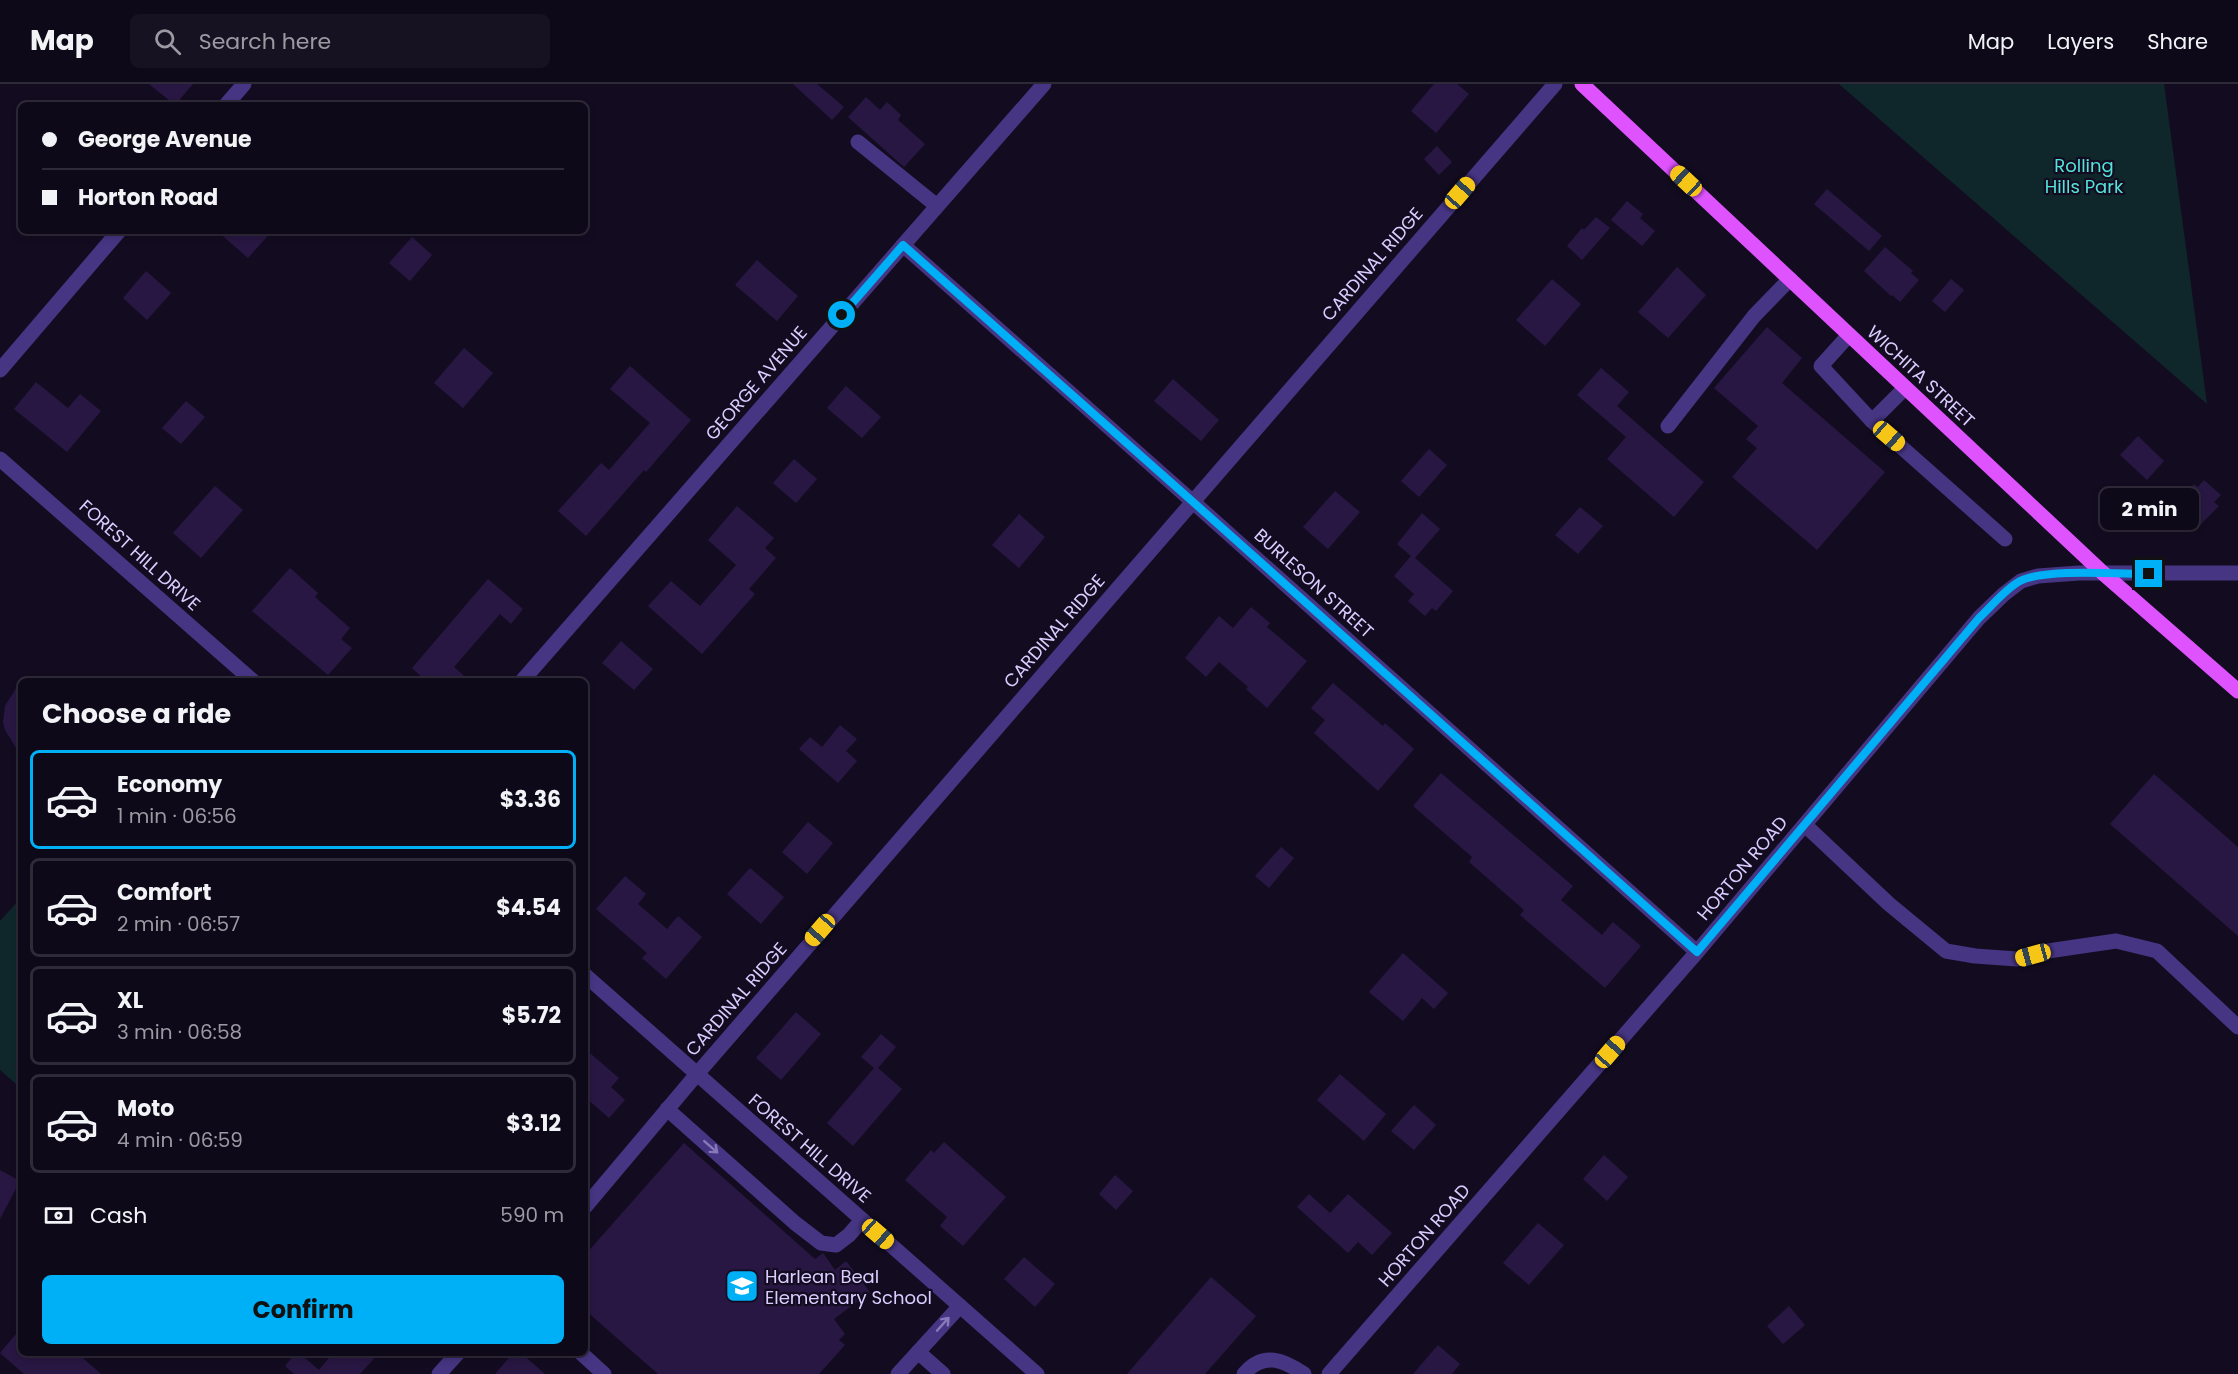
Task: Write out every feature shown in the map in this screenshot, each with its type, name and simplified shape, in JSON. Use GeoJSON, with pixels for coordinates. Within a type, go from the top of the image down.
{"type":"FeatureCollection","features":[{"type":"Feature","properties":{"kind":"main road","name":"WICHITA STREET"},"geometry":{"type":"LineString","coordinates":[[1582,84],[2104,574],[2238,691]]}},
{"type":"Feature","properties":{"kind":"street"},"geometry":{"type":"LineString","coordinates":[[229,102],[244,84]]}},
{"type":"Feature","properties":{"kind":"street","name":"GEORGE AVENUE"},"geometry":{"type":"LineString","coordinates":[[525,678],[1044,84]]}},
{"type":"Feature","properties":{"kind":"street","name":"CARDINAL RIDGE"},"geometry":{"type":"LineString","coordinates":[[588,1203],[697,1074],[1555,84]]}},
{"type":"Feature","properties":{"kind":"street"},"geometry":{"type":"LineString","coordinates":[[858,142],[937,206]]}},
{"type":"Feature","properties":{"kind":"street"},"geometry":{"type":"LineString","coordinates":[[0,370],[116,234]]}},
{"type":"Feature","properties":{"kind":"street","name":"BURLESON STREET"},"geometry":{"type":"LineString","coordinates":[[903,245],[1697,952]]}},
{"type":"Feature","properties":{"kind":"street"},"geometry":{"type":"LineString","coordinates":[[1668,426],[1754,316],[1790,279]]}},
{"type":"Feature","properties":{"kind":"street"},"geometry":{"type":"LineString","coordinates":[[1849,335],[1821,366],[1872,421],[2005,539]]}},
{"type":"Feature","properties":{"kind":"street"},"geometry":{"type":"LineString","coordinates":[[1872,421],[1905,388]]}},
{"type":"Feature","properties":{"kind":"street","name":"FOREST HILL DRIVE"},"geometry":{"type":"LineString","coordinates":[[0,459],[250,678]]}},
{"type":"Feature","properties":{"kind":"street","name":"HORTON ROAD"},"geometry":{"type":"LineString","coordinates":[[1329,1374],[1697,952],[1979,618],[2004,594],[2021,581],[2038,576],[2238,573]]}},
{"type":"Feature","properties":{"kind":"street"},"geometry":{"type":"LineString","coordinates":[[1805,825],[1889,904],[1946,951],[2017,959],[2048,951],[2116,941],[2157,951],[2238,1027]]}},
{"type":"Feature","properties":{"kind":"street","name":"FOREST HILL DRIVE"},"geometry":{"type":"LineString","coordinates":[[588,978],[1037,1374]]}},
{"type":"Feature","properties":{"kind":"street"},"geometry":{"type":"LineString","coordinates":[[667,1109],[795,1223],[821,1243],[836,1245],[849,1236],[862,1220]]}},
{"type":"Feature","properties":{"kind":"street"},"geometry":{"type":"LineString","coordinates":[[898,1374],[960,1306]]}},
{"type":"Feature","properties":{"kind":"street"},"geometry":{"type":"LineString","coordinates":[[918,1352],[942,1374]]}},
{"type":"Feature","properties":{"kind":"street"},"geometry":{"type":"LineString","coordinates":[[439,1374],[455,1356]]}},
{"type":"Feature","properties":{"kind":"street"},"geometry":{"type":"LineString","coordinates":[[584,1356],[604,1374]]}},
{"type":"Feature","properties":{"kind":"street"},"geometry":{"type":"LineString","coordinates":[[1244,1374],[1251,1366],[1267,1359],[1287,1362],[1304,1374]]}},
{"type":"Feature","properties":{"kind":"green space","name":"Rolling Hills Park"},"geometry":{"type":"Polygon","coordinates":[[[1839,84],[2164,84],[2207,404],[1839,84]]]}},
{"type":"Feature","properties":{"kind":"green space"},"geometry":{"type":"Polygon","coordinates":[[[18,901],[18,1085],[0,1070],[0,921],[18,901]]]}},
{"type":"Feature","properties":{"kind":"building"},"geometry":{"type":"Polygon","coordinates":[[[149,84],[193,84],[178,102],[171,102],[149,84]]]}},
{"type":"Feature","properties":{"kind":"building"},"geometry":{"type":"Polygon","coordinates":[[[793,84],[817,84],[844,107],[832,120],[793,84]]]}},
{"type":"Feature","properties":{"kind":"building"},"geometry":{"type":"Polygon","coordinates":[[[1434,84],[1457,84],[1469,94],[1436,133],[1411,111],[1434,84]]]}},
{"type":"Feature","properties":{"kind":"building"},"geometry":{"type":"Polygon","coordinates":[[[866,97],[880,110],[887,102],[901,115],[898,120],[925,144],[904,167],[848,117],[866,97]]]}},
{"type":"Feature","properties":{"kind":"building"},"geometry":{"type":"Polygon","coordinates":[[[1437,146],[1452,162],[1439,175],[1424,159],[1437,146]]]}},
{"type":"Feature","properties":{"kind":"building"},"geometry":{"type":"Polygon","coordinates":[[[1827,189],[1882,236],[1869,251],[1814,204],[1827,189]]]}},
{"type":"Feature","properties":{"kind":"building"},"geometry":{"type":"Polygon","coordinates":[[[1627,201],[1643,214],[1640,218],[1655,231],[1642,246],[1611,220],[1627,201]]]}},
{"type":"Feature","properties":{"kind":"building"},"geometry":{"type":"Polygon","coordinates":[[[1596,217],[1610,228],[1582,260],[1567,246],[1582,228],[1584,230],[1596,217]]]}},
{"type":"Feature","properties":{"kind":"building"},"geometry":{"type":"Polygon","coordinates":[[[220,234],[269,234],[248,258],[220,234]]]}},
{"type":"Feature","properties":{"kind":"building"},"geometry":{"type":"Polygon","coordinates":[[[412,237],[432,255],[410,281],[389,263],[412,237]]]}},
{"type":"Feature","properties":{"kind":"building"},"geometry":{"type":"Polygon","coordinates":[[[1885,247],[1913,271],[1911,273],[1919,280],[1900,302],[1864,271],[1885,247]]]}},
{"type":"Feature","properties":{"kind":"building"},"geometry":{"type":"Polygon","coordinates":[[[757,260],[798,296],[777,321],[735,285],[757,260]]]}},
{"type":"Feature","properties":{"kind":"building"},"geometry":{"type":"Polygon","coordinates":[[[1677,267],[1706,295],[1668,338],[1638,312],[1677,267]]]}},
{"type":"Feature","properties":{"kind":"building"},"geometry":{"type":"Polygon","coordinates":[[[146,271],[171,293],[147,320],[123,298],[146,271]]]}},
{"type":"Feature","properties":{"kind":"building"},"geometry":{"type":"Polygon","coordinates":[[[1552,279],[1581,304],[1545,346],[1516,320],[1552,279]]]}},
{"type":"Feature","properties":{"kind":"building"},"geometry":{"type":"Polygon","coordinates":[[[1951,279],[1964,290],[1945,312],[1932,301],[1951,279]]]}},
{"type":"Feature","properties":{"kind":"building"},"geometry":{"type":"Polygon","coordinates":[[[1767,327],[1802,358],[1782,383],[1885,472],[1817,550],[1732,477],[1757,448],[1746,439],[1758,426],[1714,388],[1767,327]]]}},
{"type":"Feature","properties":{"kind":"building"},"geometry":{"type":"Polygon","coordinates":[[[464,348],[493,373],[463,408],[434,383],[464,348]]]}},
{"type":"Feature","properties":{"kind":"building"},"geometry":{"type":"Polygon","coordinates":[[[630,366],[691,420],[586,536],[558,511],[601,463],[609,470],[650,423],[610,389],[630,366]]]}},
{"type":"Feature","properties":{"kind":"building"},"geometry":{"type":"Polygon","coordinates":[[[1601,368],[1629,392],[1617,406],[1704,482],[1674,517],[1607,459],[1626,437],[1577,395],[1601,368]]]}},
{"type":"Feature","properties":{"kind":"building"},"geometry":{"type":"Polygon","coordinates":[[[1173,379],[1219,420],[1201,441],[1154,401],[1173,379]]]}},
{"type":"Feature","properties":{"kind":"building"},"geometry":{"type":"Polygon","coordinates":[[[36,382],[68,408],[80,394],[101,411],[67,452],[14,409],[36,382]]]}},
{"type":"Feature","properties":{"kind":"building"},"geometry":{"type":"Polygon","coordinates":[[[846,386],[881,417],[862,438],[827,408],[846,386]]]}},
{"type":"Feature","properties":{"kind":"building"},"geometry":{"type":"Polygon","coordinates":[[[186,401],[205,417],[181,444],[162,428],[186,401]]]}},
{"type":"Feature","properties":{"kind":"building"},"geometry":{"type":"Polygon","coordinates":[[[2138,436],[2164,461],[2147,480],[2120,455],[2138,436]]]}},
{"type":"Feature","properties":{"kind":"building"},"geometry":{"type":"Polygon","coordinates":[[[1429,449],[1447,465],[1419,497],[1401,481],[1429,449]]]}},
{"type":"Feature","properties":{"kind":"building"},"geometry":{"type":"Polygon","coordinates":[[[794,459],[817,479],[796,503],[773,483],[794,459]]]}},
{"type":"Feature","properties":{"kind":"building"},"geometry":{"type":"Polygon","coordinates":[[[2204,480],[2221,495],[2214,502],[2219,506],[2199,526],[2176,504],[2194,484],[2198,487],[2204,480]]]}},
{"type":"Feature","properties":{"kind":"building"},"geometry":{"type":"Polygon","coordinates":[[[215,486],[243,510],[201,558],[173,533],[215,486]]]}},
{"type":"Feature","properties":{"kind":"building"},"geometry":{"type":"Polygon","coordinates":[[[1335,491],[1360,512],[1328,549],[1303,527],[1335,491]]]}},
{"type":"Feature","properties":{"kind":"building"},"geometry":{"type":"Polygon","coordinates":[[[737,506],[774,538],[765,548],[776,558],[749,589],[755,594],[702,654],[648,606],[671,581],[700,606],[736,565],[708,540],[737,506]]]}},
{"type":"Feature","properties":{"kind":"building"},"geometry":{"type":"Polygon","coordinates":[[[1580,507],[1603,526],[1578,554],[1555,535],[1580,507]]]}},
{"type":"Feature","properties":{"kind":"building"},"geometry":{"type":"Polygon","coordinates":[[[1422,513],[1440,529],[1415,558],[1453,591],[1436,611],[1432,608],[1425,616],[1408,601],[1414,594],[1394,576],[1411,556],[1397,544],[1422,513]]]}},
{"type":"Feature","properties":{"kind":"building"},"geometry":{"type":"Polygon","coordinates":[[[1019,514],[1045,537],[1019,568],[992,545],[1019,514]]]}},
{"type":"Feature","properties":{"kind":"building"},"geometry":{"type":"Polygon","coordinates":[[[290,568],[318,593],[315,597],[350,628],[341,639],[352,648],[328,675],[252,611],[290,568]]]}},
{"type":"Feature","properties":{"kind":"building"},"geometry":{"type":"Polygon","coordinates":[[[488,579],[523,609],[511,624],[500,614],[454,667],[467,678],[423,678],[412,668],[488,579]]]}},
{"type":"Feature","properties":{"kind":"building"},"geometry":{"type":"Polygon","coordinates":[[[1251,607],[1270,623],[1267,627],[1307,661],[1267,708],[1246,689],[1248,687],[1219,662],[1206,677],[1185,658],[1219,616],[1233,628],[1251,607]]]}},
{"type":"Feature","properties":{"kind":"building"},"geometry":{"type":"Polygon","coordinates":[[[621,641],[653,669],[634,690],[602,663],[621,641]]]}},
{"type":"Feature","properties":{"kind":"building"},"geometry":{"type":"Polygon","coordinates":[[[1333,683],[1383,726],[1385,723],[1414,749],[1378,791],[1314,733],[1325,720],[1311,708],[1333,683]]]}},
{"type":"Feature","properties":{"kind":"building"},"geometry":{"type":"Polygon","coordinates":[[[18,685],[18,751],[5,730],[3,722],[5,706],[18,685]]]}},
{"type":"Feature","properties":{"kind":"building"},"geometry":{"type":"Polygon","coordinates":[[[840,725],[857,739],[846,751],[857,761],[838,783],[799,749],[810,737],[822,747],[840,725]]]}},
{"type":"Feature","properties":{"kind":"building"},"geometry":{"type":"Polygon","coordinates":[[[1441,773],[1573,886],[1561,900],[1602,935],[1613,922],[1641,946],[1605,988],[1520,915],[1524,910],[1469,862],[1472,857],[1413,806],[1441,773]]]}},
{"type":"Feature","properties":{"kind":"building"},"geometry":{"type":"Polygon","coordinates":[[[2154,774],[2238,847],[2238,936],[2110,824],[2154,774]]]}},
{"type":"Feature","properties":{"kind":"building"},"geometry":{"type":"Polygon","coordinates":[[[808,822],[833,843],[807,874],[782,852],[808,822]]]}},
{"type":"Feature","properties":{"kind":"building"},"geometry":{"type":"Polygon","coordinates":[[[1281,847],[1294,858],[1269,888],[1255,876],[1281,847]]]}},
{"type":"Feature","properties":{"kind":"building"},"geometry":{"type":"Polygon","coordinates":[[[750,868],[784,897],[761,924],[727,894],[750,868]]]}},
{"type":"Feature","properties":{"kind":"building"},"geometry":{"type":"Polygon","coordinates":[[[625,876],[646,894],[638,904],[667,929],[678,916],[702,937],[666,979],[642,958],[647,953],[596,909],[625,876]]]}},
{"type":"Feature","properties":{"kind":"building"},"geometry":{"type":"Polygon","coordinates":[[[1403,953],[1448,993],[1434,1009],[1422,998],[1403,1021],[1369,992],[1403,953]]]}},
{"type":"Feature","properties":{"kind":"building"},"geometry":{"type":"Polygon","coordinates":[[[796,1012],[821,1034],[781,1080],[756,1058],[796,1012]]]}},
{"type":"Feature","properties":{"kind":"building"},"geometry":{"type":"Polygon","coordinates":[[[881,1034],[896,1047],[878,1068],[902,1089],[853,1146],[827,1123],[874,1068],[861,1057],[881,1034]]]}},
{"type":"Feature","properties":{"kind":"building"},"geometry":{"type":"Polygon","coordinates":[[[588,1052],[619,1078],[611,1087],[625,1100],[609,1118],[588,1100],[588,1052]]]}},
{"type":"Feature","properties":{"kind":"building"},"geometry":{"type":"Polygon","coordinates":[[[1340,1074],[1386,1114],[1364,1141],[1317,1100],[1340,1074]]]}},
{"type":"Feature","properties":{"kind":"building"},"geometry":{"type":"Polygon","coordinates":[[[1414,1105],[1436,1125],[1414,1150],[1391,1131],[1414,1105]]]}},
{"type":"Feature","properties":{"kind":"building"},"geometry":{"type":"Polygon","coordinates":[[[944,1142],[1006,1197],[963,1246],[940,1226],[947,1217],[905,1180],[931,1150],[934,1153],[944,1142]]]}},
{"type":"Feature","properties":{"kind":"building","name":"Harlean Beal Elementary School"},"geometry":{"type":"Polygon","coordinates":[[[684,1143],[815,1259],[823,1253],[835,1270],[846,1261],[870,1292],[834,1319],[845,1334],[839,1340],[845,1345],[819,1374],[658,1374],[588,1313],[588,1252],[684,1143]]]}},
{"type":"Feature","properties":{"kind":"building"},"geometry":{"type":"Polygon","coordinates":[[[1604,1155],[1628,1177],[1607,1201],[1583,1179],[1604,1155]]]}},
{"type":"Feature","properties":{"kind":"building"},"geometry":{"type":"Polygon","coordinates":[[[0,1170],[18,1180],[18,1185],[0,1219],[0,1170]]]}},
{"type":"Feature","properties":{"kind":"building"},"geometry":{"type":"Polygon","coordinates":[[[1115,1175],[1133,1191],[1116,1210],[1099,1194],[1115,1175]]]}},
{"type":"Feature","properties":{"kind":"building"},"geometry":{"type":"Polygon","coordinates":[[[1309,1194],[1330,1213],[1348,1194],[1392,1233],[1372,1255],[1358,1242],[1348,1253],[1297,1207],[1309,1194]]]}},
{"type":"Feature","properties":{"kind":"building"},"geometry":{"type":"Polygon","coordinates":[[[1538,1223],[1564,1245],[1529,1285],[1503,1263],[1538,1223]]]}},
{"type":"Feature","properties":{"kind":"building"},"geometry":{"type":"Polygon","coordinates":[[[1024,1257],[1055,1284],[1035,1307],[1004,1279],[1024,1257]]]}},
{"type":"Feature","properties":{"kind":"building"},"geometry":{"type":"Polygon","coordinates":[[[1211,1277],[1256,1316],[1205,1374],[1127,1374],[1211,1277]]]}},
{"type":"Feature","properties":{"kind":"building"},"geometry":{"type":"Polygon","coordinates":[[[1789,1306],[1805,1325],[1783,1344],[1767,1326],[1789,1306]]]}},
{"type":"Feature","properties":{"kind":"building"},"geometry":{"type":"Polygon","coordinates":[[[18,1332],[18,1356],[80,1356],[101,1374],[24,1374],[0,1353],[18,1332]]]}},
{"type":"Feature","properties":{"kind":"building"},"geometry":{"type":"Polygon","coordinates":[[[1438,1345],[1460,1364],[1452,1374],[1413,1374],[1438,1345]]]}},
{"type":"Feature","properties":{"kind":"building"},"geometry":{"type":"Polygon","coordinates":[[[293,1356],[303,1356],[319,1370],[331,1356],[376,1356],[360,1374],[294,1374],[285,1366],[293,1356]]]}},
{"type":"Feature","properties":{"kind":"building"},"geometry":{"type":"Polygon","coordinates":[[[510,1356],[524,1356],[545,1374],[495,1374],[510,1356]]]}},
{"type":"Feature","properties":{"kind":"place","name":"Harlean Beal Elementary School"},"geometry":{"type":"Point","coordinates":[742,1286]}},
{"type":"Feature","properties":{"kind":"route"},"geometry":{"type":"LineString","coordinates":[[842,315],[903,245],[1697,952],[1979,618],[2004,594],[2021,581],[2038,576],[2079,573],[2149,574]]}}]}
